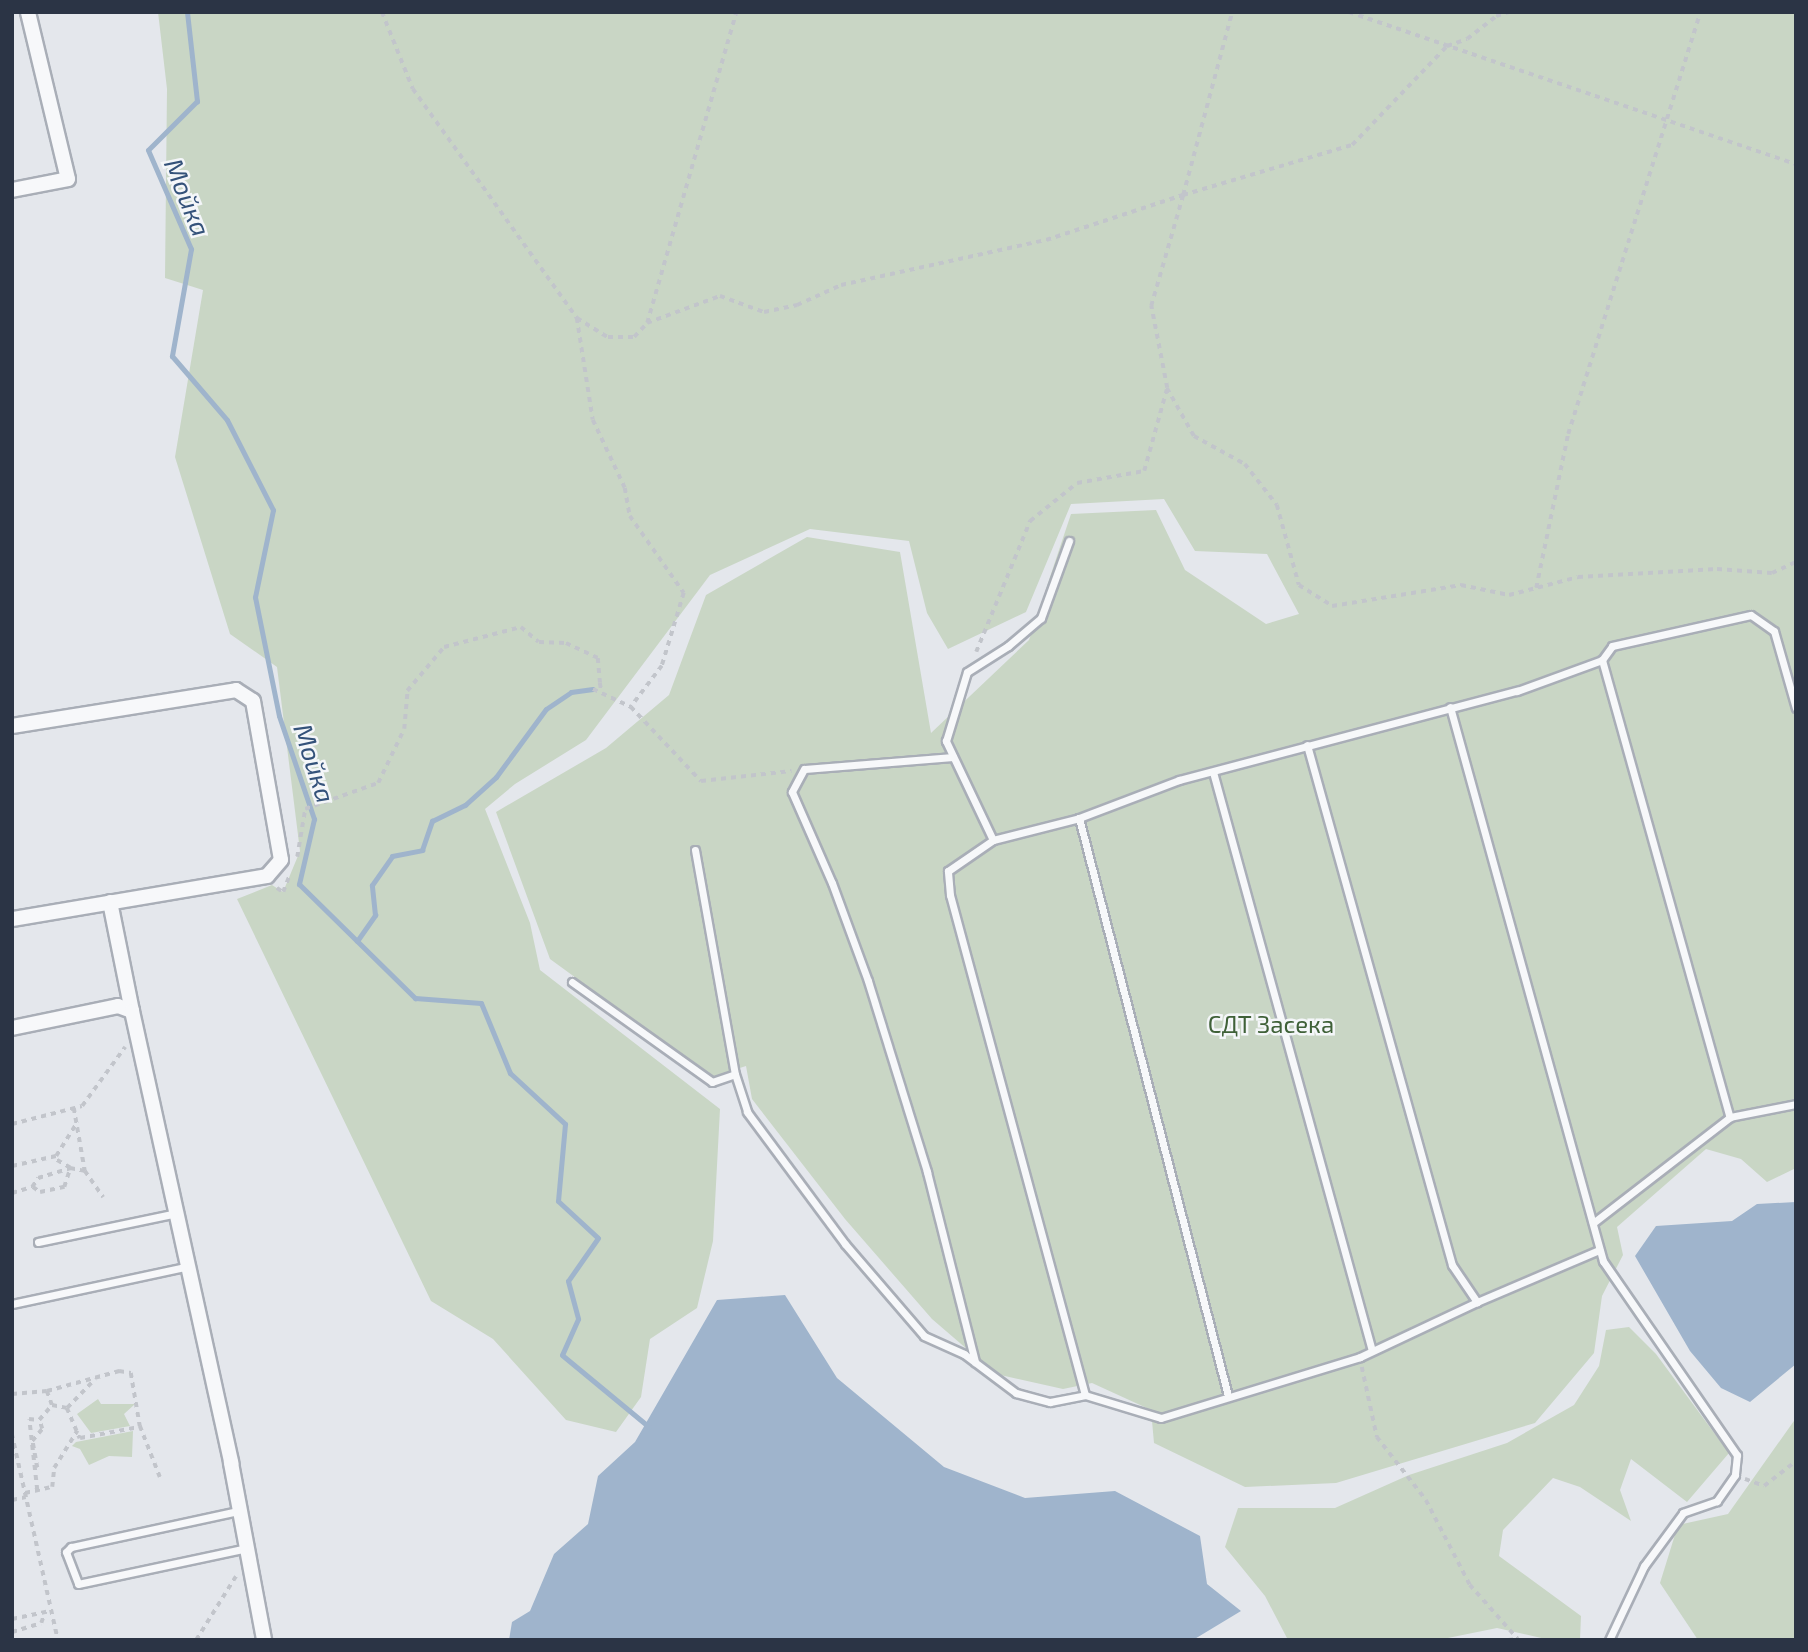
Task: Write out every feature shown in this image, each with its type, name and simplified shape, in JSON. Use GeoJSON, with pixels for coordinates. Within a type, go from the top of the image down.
{"type":"FeatureCollection","features":[{"type":"Feature","properties":{"kind":"street"},"geometry":{"type":"LineString","coordinates":[[12,190],[68,179],[28,12]]}},
{"type":"Feature","properties":{"kind":"street"},"geometry":{"type":"LineString","coordinates":[[12,726],[236,690],[249,696],[281,860],[267,876],[12,919]]}},
{"type":"Feature","properties":{"kind":"street"},"geometry":{"type":"LineString","coordinates":[[110,902],[178,1213],[238,1511],[249,1551],[264,1640]]}},
{"type":"Feature","properties":{"kind":"street"},"geometry":{"type":"LineString","coordinates":[[12,1028],[118,1006],[132,1011]]}},
{"type":"Feature","properties":{"kind":"lane"},"geometry":{"type":"LineString","coordinates":[[993,840],[946,741],[967,672],[1008,646],[1041,618],[1069,541]]}},
{"type":"Feature","properties":{"kind":"lane"},"geometry":{"type":"LineString","coordinates":[[1085,1395],[950,895],[948,871],[993,840],[1079,818],[1213,772],[1307,745],[1405,723],[1450,707],[1517,691],[1602,660],[1612,646],[1751,615],[1774,631],[1796,708]]}},
{"type":"Feature","properties":{"kind":"lane"},"geometry":{"type":"LineString","coordinates":[[1602,660],[1730,1118]]}},
{"type":"Feature","properties":{"kind":"lane"},"geometry":{"type":"LineString","coordinates":[[1450,707],[1603,1261],[1737,1455],[1735,1475],[1717,1501],[1683,1513],[1644,1566],[1609,1640]]}},
{"type":"Feature","properties":{"kind":"lane"},"geometry":{"type":"LineString","coordinates":[[1307,745],[1452,1265],[1477,1302]]}},
{"type":"Feature","properties":{"kind":"lane"},"geometry":{"type":"LineString","coordinates":[[953,757],[804,769],[792,792],[832,883],[868,981],[927,1172],[975,1362]]}},
{"type":"Feature","properties":{"kind":"lane"},"geometry":{"type":"LineString","coordinates":[[1213,772],[1372,1351]]}},
{"type":"Feature","properties":{"kind":"lane"},"geometry":{"type":"LineString","coordinates":[[1079,818],[1228,1396]]}},
{"type":"Feature","properties":{"kind":"lane"},"geometry":{"type":"LineString","coordinates":[[695,850],[735,1074],[747,1112],[845,1244],[924,1336],[975,1362],[1016,1393],[1050,1402],[1085,1395],[1161,1418],[1360,1357],[1477,1302],[1600,1250]]}},
{"type":"Feature","properties":{"kind":"lane"},"geometry":{"type":"LineString","coordinates":[[572,982],[712,1082],[735,1074]]}},
{"type":"Feature","properties":{"kind":"lane"},"geometry":{"type":"LineString","coordinates":[[1593,1223],[1730,1118],[1796,1104]]}},
{"type":"Feature","properties":{"kind":"lane"},"geometry":{"type":"LineString","coordinates":[[38,1242],[178,1213]]}},
{"type":"Feature","properties":{"kind":"lane"},"geometry":{"type":"LineString","coordinates":[[12,1304],[189,1266]]}},
{"type":"Feature","properties":{"kind":"lane"},"geometry":{"type":"LineString","coordinates":[[238,1511],[71,1547],[67,1557],[74,1582],[81,1584],[249,1551]]}},
{"type":"Feature","properties":{"kind":"path"},"geometry":{"type":"LineString","coordinates":[[382,12],[413,89],[577,318],[608,337],[634,337],[648,323],[720,296],[764,312],[797,305],[841,285],[1046,240],[1352,145],[1447,46],[1468,39],[1509,12]]}},
{"type":"Feature","properties":{"kind":"path"},"geometry":{"type":"LineString","coordinates":[[648,323],[736,12]]}},
{"type":"Feature","properties":{"kind":"path"},"geometry":{"type":"LineString","coordinates":[[1232,12],[1152,306],[1167,388],[1194,436],[1245,464],[1277,505],[1299,585],[1332,606],[1461,584],[1508,595],[1578,576],[1717,569],[1772,573],[1796,562]]}},
{"type":"Feature","properties":{"kind":"path"},"geometry":{"type":"LineString","coordinates":[[1349,12],[1796,164]]}},
{"type":"Feature","properties":{"kind":"path"},"geometry":{"type":"LineString","coordinates":[[1536,588],[1568,434],[1700,12]]}},
{"type":"Feature","properties":{"kind":"path"},"geometry":{"type":"LineString","coordinates":[[577,318],[593,420],[625,488],[630,516],[684,593],[662,666],[631,708]]}},
{"type":"Feature","properties":{"kind":"path"},"geometry":{"type":"LineString","coordinates":[[967,672],[1030,522],[1077,483],[1144,471],[1167,388]]}},
{"type":"Feature","properties":{"kind":"path"},"geometry":{"type":"LineString","coordinates":[[296,861],[304,809],[378,783],[404,729],[407,691],[444,647],[521,627],[539,642],[566,643],[598,658],[601,693]]}},
{"type":"Feature","properties":{"kind":"path"},"geometry":{"type":"LineString","coordinates":[[593,688],[631,708],[701,781],[804,769]]}},
{"type":"Feature","properties":{"kind":"path"},"geometry":{"type":"LineString","coordinates":[[267,876],[283,892],[291,872]]}},
{"type":"Feature","properties":{"kind":"path"},"geometry":{"type":"LineString","coordinates":[[12,1124],[82,1106],[137,1030]]}},
{"type":"Feature","properties":{"kind":"path"},"geometry":{"type":"LineString","coordinates":[[74,1108],[85,1171],[103,1197]]}},
{"type":"Feature","properties":{"kind":"path"},"geometry":{"type":"LineString","coordinates":[[12,1166],[51,1157],[77,1122]]}},
{"type":"Feature","properties":{"kind":"path"},"geometry":{"type":"LineString","coordinates":[[51,1157],[70,1168],[85,1171]]}},
{"type":"Feature","properties":{"kind":"path"},"geometry":{"type":"LineString","coordinates":[[12,1193],[32,1187],[38,1178],[70,1168]]}},
{"type":"Feature","properties":{"kind":"path"},"geometry":{"type":"LineString","coordinates":[[32,1187],[40,1192],[64,1187],[70,1168]]}},
{"type":"Feature","properties":{"kind":"path"},"geometry":{"type":"LineString","coordinates":[[1360,1357],[1377,1437],[1426,1500],[1470,1585],[1519,1639]]}},
{"type":"Feature","properties":{"kind":"path"},"geometry":{"type":"LineString","coordinates":[[12,1394],[47,1391],[97,1377],[131,1373],[140,1426],[160,1477]]}},
{"type":"Feature","properties":{"kind":"path"},"geometry":{"type":"LineString","coordinates":[[67,1408],[97,1377]]}},
{"type":"Feature","properties":{"kind":"path"},"geometry":{"type":"LineString","coordinates":[[47,1391],[52,1405]]}},
{"type":"Feature","properties":{"kind":"path"},"geometry":{"type":"LineString","coordinates":[[52,1405],[67,1408]]}},
{"type":"Feature","properties":{"kind":"path"},"geometry":{"type":"LineString","coordinates":[[39,1420],[52,1405]]}},
{"type":"Feature","properties":{"kind":"path"},"geometry":{"type":"LineString","coordinates":[[67,1408],[80,1438],[140,1426]]}},
{"type":"Feature","properties":{"kind":"path"},"geometry":{"type":"LineString","coordinates":[[37,1490],[37,1449],[32,1441],[29,1419],[39,1420]]}},
{"type":"Feature","properties":{"kind":"path"},"geometry":{"type":"LineString","coordinates":[[32,1441],[42,1430],[39,1420]]}},
{"type":"Feature","properties":{"kind":"path"},"geometry":{"type":"LineString","coordinates":[[12,1500],[52,1487],[54,1468],[77,1431]]}},
{"type":"Feature","properties":{"kind":"path"},"geometry":{"type":"LineString","coordinates":[[12,1434],[58,1640]]}},
{"type":"Feature","properties":{"kind":"path"},"geometry":{"type":"LineString","coordinates":[[1735,1475],[1764,1486],[1796,1461]]}},
{"type":"Feature","properties":{"kind":"path"},"geometry":{"type":"LineString","coordinates":[[196,1640],[249,1551]]}},
{"type":"Feature","properties":{"kind":"path"},"geometry":{"type":"LineString","coordinates":[[12,1619],[51,1611]]}},
{"type":"Feature","properties":{"kind":"path"},"geometry":{"type":"LineString","coordinates":[[12,1632],[41,1623],[45,1612]]}},
{"type":"Feature","properties":{"kind":"path"},"geometry":{"type":"LineString","coordinates":[[1508,1640],[1519,1639]]}},
{"type":"Feature","properties":{"kind":"green space","name":"СДТ Засека"},"geometry":{"type":"Polygon","coordinates":[[[158,12],[1796,12],[1796,1168],[1767,1182],[1741,1159],[1706,1149],[1617,1227],[1623,1255],[1602,1296],[1594,1353],[1535,1423],[1336,1483],[1245,1487],[1154,1443],[1151,1410],[1092,1383],[1063,1389],[996,1374],[932,1319],[845,1219],[752,1099],[746,1066],[712,1077],[550,959],[496,812],[606,748],[669,695],[706,595],[807,537],[900,552],[931,733],[1029,640],[1071,514],[1156,510],[1185,570],[1266,624],[1299,614],[1267,554],[1195,551],[1164,499],[1071,504],[1026,612],[948,649],[927,613],[909,541],[810,529],[710,575],[586,740],[515,784],[485,809],[530,923],[540,970],[720,1109],[713,1241],[697,1308],[650,1339],[641,1397],[616,1432],[566,1420],[493,1339],[431,1301],[237,899],[272,885],[283,892],[300,851],[277,667],[230,634],[175,457],[203,290],[165,278],[167,89],[158,12]]]}},
{"type":"Feature","properties":{"kind":"green space"},"geometry":{"type":"Polygon","coordinates":[[[1629,1327],[1656,1354],[1729,1453],[1687,1502],[1631,1459],[1620,1490],[1631,1521],[1580,1487],[1553,1478],[1503,1530],[1499,1556],[1581,1616],[1580,1640],[1550,1640],[1497,1628],[1438,1640],[1288,1640],[1265,1596],[1225,1547],[1238,1508],[1335,1508],[1409,1475],[1507,1443],[1574,1405],[1599,1366],[1606,1330],[1629,1327]]]}},
{"type":"Feature","properties":{"kind":"green space"},"geometry":{"type":"Polygon","coordinates":[[[98,1399],[101,1404],[135,1404],[124,1414],[130,1426],[91,1433],[77,1414],[98,1399]]]}},
{"type":"Feature","properties":{"kind":"green space"},"geometry":{"type":"Polygon","coordinates":[[[1796,1418],[1796,1640],[1698,1640],[1660,1583],[1678,1525],[1728,1514],[1796,1418]]]}},
{"type":"Feature","properties":{"kind":"green space"},"geometry":{"type":"Polygon","coordinates":[[[133,1431],[132,1457],[109,1456],[89,1465],[80,1449],[72,1446],[76,1442],[133,1431]]]}},
{"type":"Feature","properties":{"kind":"water"},"geometry":{"type":"Polygon","coordinates":[[[1796,1202],[1796,1364],[1750,1402],[1721,1388],[1690,1351],[1635,1256],[1656,1226],[1732,1221],[1757,1204],[1796,1202]]]}},
{"type":"Feature","properties":{"kind":"water"},"geometry":{"type":"Polygon","coordinates":[[[785,1295],[837,1378],[944,1467],[1025,1498],[1115,1491],[1200,1536],[1207,1584],[1241,1611],[1193,1640],[509,1640],[512,1622],[530,1611],[554,1554],[588,1524],[598,1476],[635,1442],[717,1300],[785,1295]]]}},
{"type":"Feature","properties":{"kind":"waterway","name":"Мойка"},"geometry":{"type":"LineString","coordinates":[[187,12],[197,101],[148,150],[191,249],[172,356],[227,420],[273,510],[255,597],[279,716],[314,819],[299,884],[415,998],[481,1003],[510,1073],[565,1124],[558,1201],[598,1238],[568,1281],[578,1319],[562,1355],[649,1427]]}},
{"type":"Feature","properties":{"kind":"waterway"},"geometry":{"type":"LineString","coordinates":[[357,941],[375,915],[372,885],[392,856],[422,850],[432,821],[465,805],[496,777],[546,709],[571,692],[593,689]]}}]}
